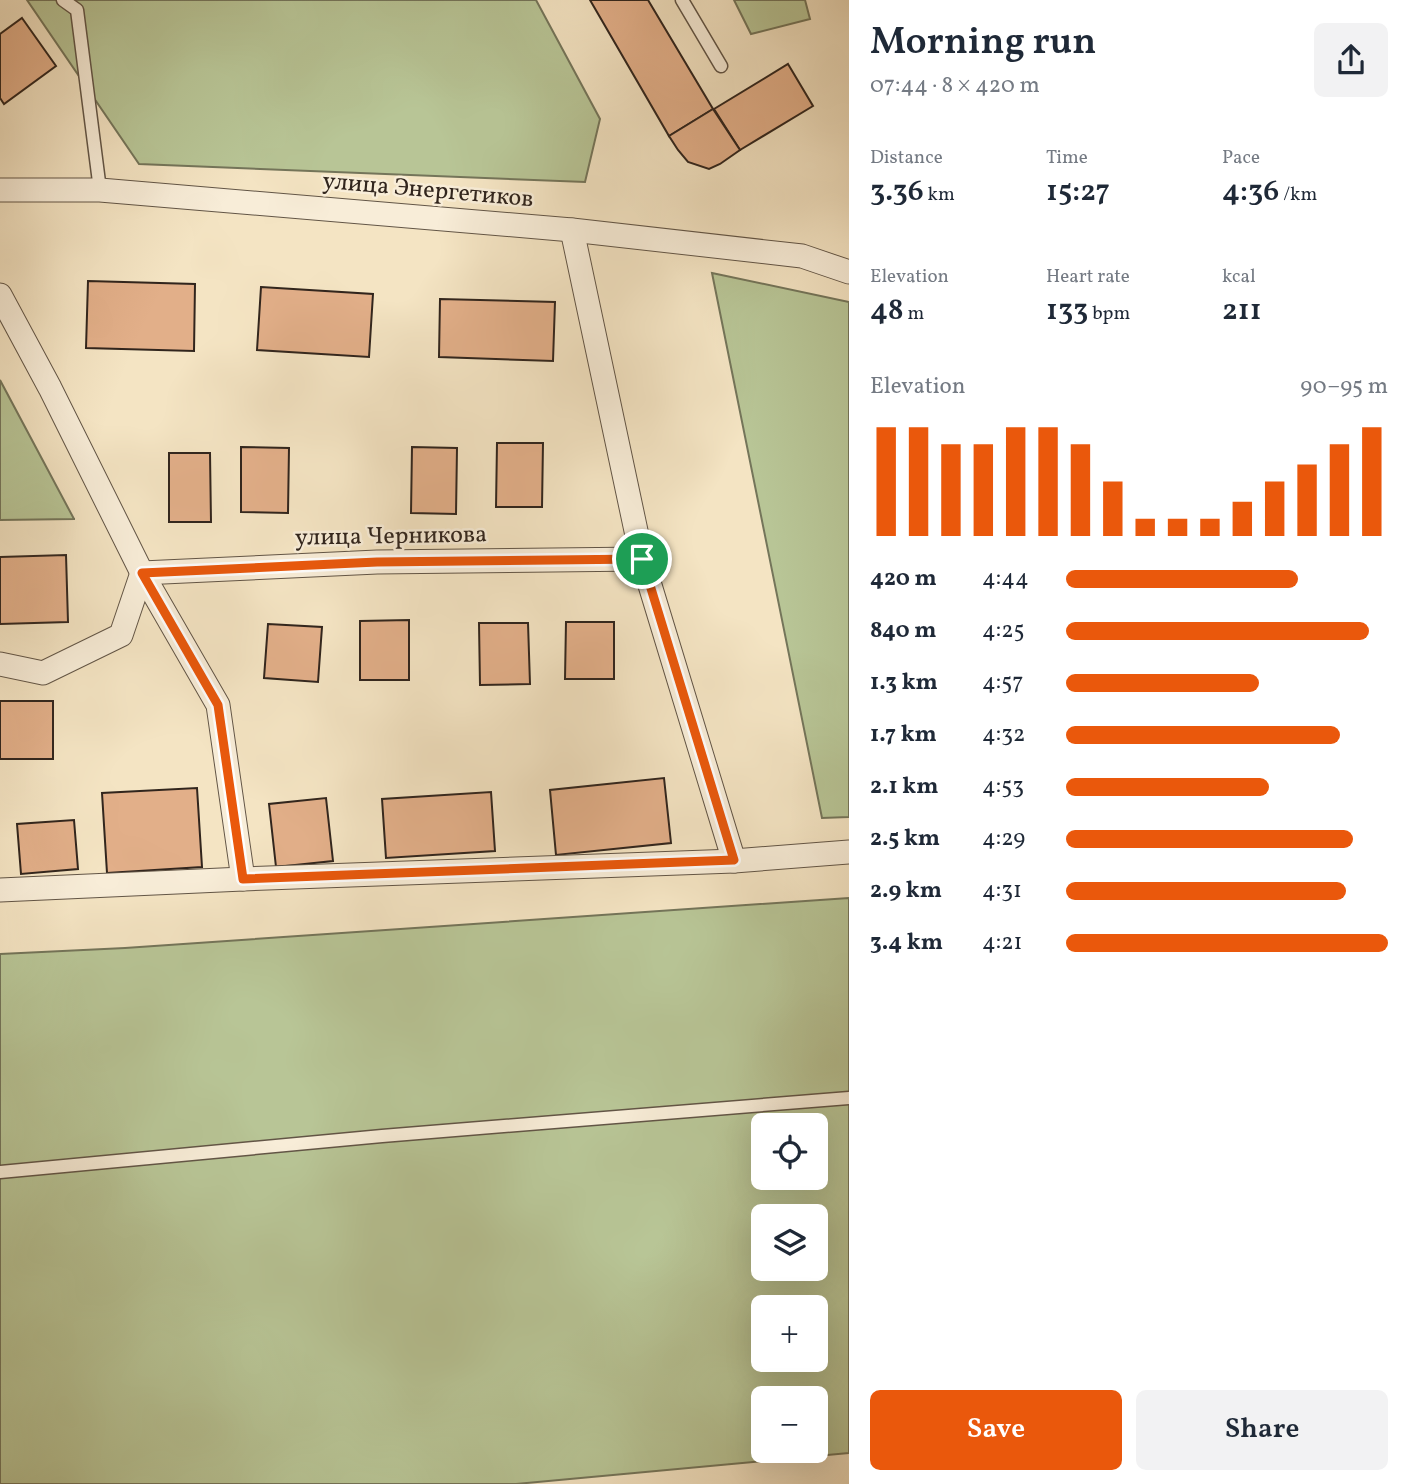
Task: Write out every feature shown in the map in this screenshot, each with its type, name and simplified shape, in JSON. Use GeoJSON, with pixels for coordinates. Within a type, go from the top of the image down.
{"type":"FeatureCollection","features":[{"type":"Feature","properties":{"kind":"street","name":"улица Энергетиков"},"geometry":{"type":"LineString","coordinates":[[0,190],[100,190],[572,230],[802,256],[849,272]]}},
{"type":"Feature","properties":{"kind":"street"},"geometry":{"type":"LineString","coordinates":[[572,230],[642,559],[734,860]]}},
{"type":"Feature","properties":{"kind":"street"},"geometry":{"type":"LineString","coordinates":[[0,295],[50,387],[142,573],[218,705],[243,879]]}},
{"type":"Feature","properties":{"kind":"street","name":"улица Черникова"},"geometry":{"type":"LineString","coordinates":[[142,573],[377,562],[642,559]]}},
{"type":"Feature","properties":{"kind":"street"},"geometry":{"type":"LineString","coordinates":[[0,664],[43,673],[121,635],[142,573]]}},
{"type":"Feature","properties":{"kind":"street"},"geometry":{"type":"LineString","coordinates":[[0,890],[734,860],[849,852]]}},
{"type":"Feature","properties":{"kind":"lane"},"geometry":{"type":"LineString","coordinates":[[62,0],[76,10],[100,190]]}},
{"type":"Feature","properties":{"kind":"lane"},"geometry":{"type":"LineString","coordinates":[[682,0],[721,66]]}},
{"type":"Feature","properties":{"kind":"lane"},"geometry":{"type":"LineString","coordinates":[[0,1172],[396,1135],[849,1098]]}},
{"type":"Feature","properties":{"kind":"green space"},"geometry":{"type":"Polygon","coordinates":[[[27,0],[536,0],[600,119],[585,182],[139,164],[27,0]]]}},
{"type":"Feature","properties":{"kind":"green space"},"geometry":{"type":"Polygon","coordinates":[[[734,0],[805,0],[810,19],[751,34],[734,0]]]}},
{"type":"Feature","properties":{"kind":"green space"},"geometry":{"type":"Polygon","coordinates":[[[712,273],[849,302],[849,817],[822,818],[712,273]]]}},
{"type":"Feature","properties":{"kind":"green space"},"geometry":{"type":"Polygon","coordinates":[[[0,380],[74,519],[75,519],[0,520],[0,380]]]}},
{"type":"Feature","properties":{"kind":"green space"},"geometry":{"type":"Polygon","coordinates":[[[849,898],[849,1453],[828,1455],[828,1386],[751,1386],[751,1462],[516,1484],[0,1484],[0,954],[125,948],[849,898]]]}},
{"type":"Feature","properties":{"kind":"building"},"geometry":{"type":"Polygon","coordinates":[[[590,0],[648,0],[713,109],[669,136],[590,0]]]}},
{"type":"Feature","properties":{"kind":"building"},"geometry":{"type":"Polygon","coordinates":[[[22,18],[56,66],[4,104],[0,98],[0,34],[22,18]]]}},
{"type":"Feature","properties":{"kind":"building"},"geometry":{"type":"Polygon","coordinates":[[[788,64],[813,106],[740,150],[714,109],[788,64]]]}},
{"type":"Feature","properties":{"kind":"building"},"geometry":{"type":"Polygon","coordinates":[[[713,109],[740,150],[709,169],[688,162],[669,136],[713,109]]]}},
{"type":"Feature","properties":{"kind":"building"},"geometry":{"type":"Polygon","coordinates":[[[88,281],[195,284],[194,351],[86,348],[88,281]]]}},
{"type":"Feature","properties":{"kind":"building"},"geometry":{"type":"Polygon","coordinates":[[[261,287],[373,294],[369,357],[257,350],[261,287]]]}},
{"type":"Feature","properties":{"kind":"building"},"geometry":{"type":"Polygon","coordinates":[[[440,299],[555,302],[553,361],[439,357],[440,299]]]}},
{"type":"Feature","properties":{"kind":"building"},"geometry":{"type":"Polygon","coordinates":[[[497,443],[543,443],[542,507],[496,507],[497,443]]]}},
{"type":"Feature","properties":{"kind":"building"},"geometry":{"type":"Polygon","coordinates":[[[241,447],[289,448],[288,513],[241,512],[241,447]]]}},
{"type":"Feature","properties":{"kind":"building"},"geometry":{"type":"Polygon","coordinates":[[[412,447],[457,448],[456,514],[411,513],[412,447]]]}},
{"type":"Feature","properties":{"kind":"building"},"geometry":{"type":"Polygon","coordinates":[[[169,453],[210,453],[211,522],[169,522],[169,453]]]}},
{"type":"Feature","properties":{"kind":"building"},"geometry":{"type":"Polygon","coordinates":[[[66,555],[68,622],[0,624],[0,557],[66,555]]]}},
{"type":"Feature","properties":{"kind":"building"},"geometry":{"type":"Polygon","coordinates":[[[409,620],[409,680],[360,680],[360,621],[409,620]]]}},
{"type":"Feature","properties":{"kind":"building"},"geometry":{"type":"Polygon","coordinates":[[[566,622],[614,622],[614,679],[565,679],[566,622]]]}},
{"type":"Feature","properties":{"kind":"building"},"geometry":{"type":"Polygon","coordinates":[[[479,623],[528,623],[530,684],[480,685],[479,623]]]}},
{"type":"Feature","properties":{"kind":"building"},"geometry":{"type":"Polygon","coordinates":[[[268,624],[322,627],[318,682],[264,678],[268,624]]]}},
{"type":"Feature","properties":{"kind":"building"},"geometry":{"type":"Polygon","coordinates":[[[0,701],[53,701],[53,759],[0,759],[0,701]]]}},
{"type":"Feature","properties":{"kind":"building"},"geometry":{"type":"Polygon","coordinates":[[[664,778],[671,843],[556,855],[550,790],[664,778]]]}},
{"type":"Feature","properties":{"kind":"building"},"geometry":{"type":"Polygon","coordinates":[[[197,788],[202,867],[107,873],[102,793],[197,788]]]}},
{"type":"Feature","properties":{"kind":"building"},"geometry":{"type":"Polygon","coordinates":[[[491,792],[495,851],[386,858],[382,799],[491,792]]]}},
{"type":"Feature","properties":{"kind":"building"},"geometry":{"type":"Polygon","coordinates":[[[326,798],[333,861],[276,867],[269,804],[326,798]]]}},
{"type":"Feature","properties":{"kind":"building"},"geometry":{"type":"Polygon","coordinates":[[[74,820],[78,869],[21,874],[17,824],[74,820]]]}},
{"type":"Feature","properties":{"kind":"route"},"geometry":{"type":"LineString","coordinates":[[642,559],[734,860],[243,879],[218,705],[142,573],[377,562],[642,559]]}}]}
